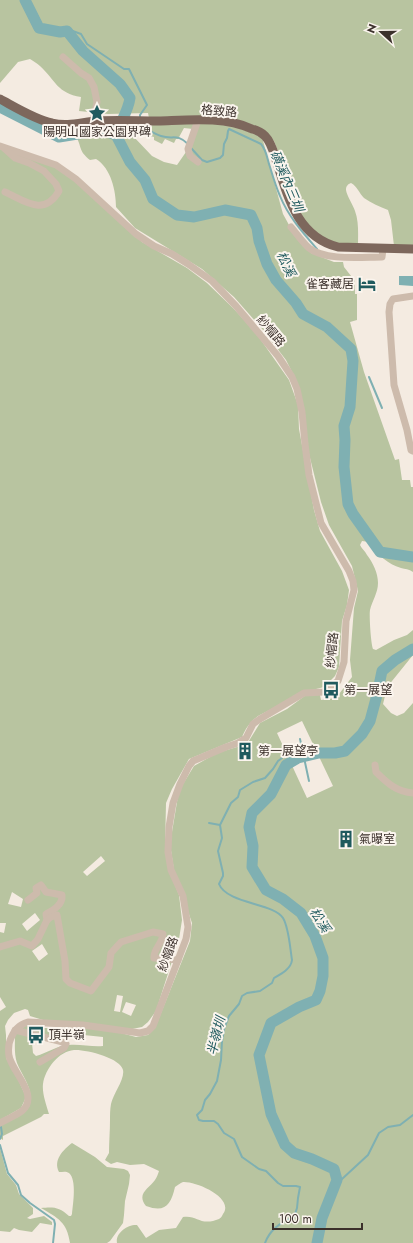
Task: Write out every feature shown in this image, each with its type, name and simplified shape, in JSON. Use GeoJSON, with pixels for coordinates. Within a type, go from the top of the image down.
{"type":"FeatureCollection","features":[{"type":"Feature","properties":{"kind":"main road"},"geometry":{"type":"LineString","coordinates":[[0,99],[47,122],[61,125],[96,122]]}},
{"type":"Feature","properties":{"kind":"main road","name":"格致路"},"geometry":{"type":"LineString","coordinates":[[96,122],[198,120],[238,123],[253,129],[265,136],[272,146],[286,192],[292,206],[299,219],[314,236],[330,245],[361,252],[383,249],[413,249]]}},
{"type":"Feature","properties":{"kind":"street"},"geometry":{"type":"LineString","coordinates":[[63,57],[82,74],[89,78],[94,87],[96,122]]}},
{"type":"Feature","properties":{"kind":"street"},"geometry":{"type":"LineString","coordinates":[[198,120],[188,150],[190,156],[198,162]]}},
{"type":"Feature","properties":{"kind":"street"},"geometry":{"type":"LineString","coordinates":[[1,146],[15,158],[44,171],[56,184],[58,191],[55,197],[45,205],[35,206],[5,192]]}},
{"type":"Feature","properties":{"kind":"street","name":"紗帽路"},"geometry":{"type":"LineString","coordinates":[[1,146],[56,165],[76,179],[136,234],[154,246],[172,254],[212,281],[236,306],[278,356],[292,377],[297,389],[302,412],[309,475],[321,523],[349,571],[353,581],[354,590],[346,621],[344,662],[338,681],[324,692],[304,694],[260,719],[253,724],[246,738],[238,744],[226,747],[193,761],[180,784],[173,803],[169,827],[168,852],[171,870],[183,896],[188,927],[186,938],[153,1026],[148,1031],[132,1033],[99,1027],[28,1022],[20,1025],[15,1030]]}},
{"type":"Feature","properties":{"kind":"street"},"geometry":{"type":"LineString","coordinates":[[291,227],[309,248],[320,254],[335,257],[361,252]]}},
{"type":"Feature","properties":{"kind":"street"},"geometry":{"type":"LineString","coordinates":[[413,296],[393,300],[390,304],[389,312],[394,385],[411,450],[413,451]]}},
{"type":"Feature","properties":{"kind":"street"},"geometry":{"type":"LineString","coordinates":[[375,765],[376,772],[390,785],[402,792],[413,794]]}},
{"type":"Feature","properties":{"kind":"street"},"geometry":{"type":"LineString","coordinates":[[28,900],[37,893],[36,888],[41,885],[46,892],[62,895],[63,897],[61,903],[46,914],[47,920]]}},
{"type":"Feature","properties":{"kind":"street"},"geometry":{"type":"LineString","coordinates":[[0,947],[20,941],[32,946],[38,939],[47,920],[57,916],[65,961],[66,979],[70,983],[91,991],[109,967],[111,953],[121,942],[153,932],[162,934],[163,938],[154,954],[154,958],[178,960]]}},
{"type":"Feature","properties":{"kind":"street"},"geometry":{"type":"LineString","coordinates":[[0,1123],[21,1111],[27,1103],[28,1095],[25,1086],[9,1057],[8,1044],[15,1030],[66,1044],[64,1048],[40,1062]]}},
{"type":"Feature","properties":{"kind":"green space"},"geometry":{"type":"Polygon","coordinates":[[[0,0],[413,0],[413,246],[394,246],[391,220],[388,210],[364,198],[351,183],[347,185],[346,190],[357,219],[358,246],[339,246],[320,238],[303,220],[292,197],[274,141],[252,125],[236,119],[218,116],[149,118],[148,113],[108,114],[79,111],[81,97],[67,93],[58,86],[40,66],[30,59],[18,62],[0,83],[0,0]]]}},
{"type":"Feature","properties":{"kind":"green space"},"geometry":{"type":"Polygon","coordinates":[[[155,124],[228,124],[262,137],[283,214],[294,234],[311,253],[334,262],[343,262],[344,267],[355,281],[355,294],[357,294],[357,320],[350,322],[364,372],[395,460],[399,459],[402,480],[410,480],[411,487],[413,487],[413,572],[388,562],[381,557],[369,543],[362,541],[360,545],[373,565],[378,579],[377,590],[370,610],[373,649],[376,650],[407,635],[413,630],[413,655],[388,686],[383,704],[391,713],[397,716],[404,713],[413,703],[413,1243],[117,1243],[120,1233],[133,1225],[137,1225],[146,1238],[159,1230],[176,1228],[183,1217],[191,1217],[208,1222],[213,1221],[222,1216],[225,1208],[224,1202],[219,1197],[205,1187],[189,1182],[180,1183],[175,1187],[171,1199],[166,1206],[158,1209],[146,1206],[142,1198],[143,1194],[155,1180],[159,1171],[144,1164],[130,1165],[117,1162],[111,1164],[105,1160],[109,1153],[111,1104],[121,1082],[123,1070],[116,1062],[102,1055],[74,1050],[68,1051],[58,1057],[47,1072],[43,1084],[49,1114],[44,1114],[41,1117],[3,1136],[3,1140],[0,1138],[0,1125],[29,1107],[30,1095],[28,1084],[15,1056],[15,1035],[27,1022],[41,1028],[83,1028],[117,1032],[136,1037],[148,1035],[155,1028],[190,941],[192,923],[174,870],[170,844],[180,789],[194,766],[217,753],[247,744],[260,723],[287,709],[306,695],[320,695],[321,700],[336,698],[352,677],[350,660],[354,608],[358,591],[352,566],[329,525],[321,502],[309,454],[294,376],[286,360],[263,330],[234,297],[202,269],[135,228],[116,207],[112,180],[101,163],[96,159],[90,160],[86,157],[81,150],[77,138],[65,139],[51,126],[67,130],[98,126],[129,127],[133,136],[152,156],[164,162],[177,165],[186,152],[193,129],[184,128],[174,143],[165,139],[162,144],[154,140],[154,137],[146,135],[146,128],[155,124]],[[302,721],[277,733],[307,798],[333,786],[302,721]],[[68,1032],[33,1041],[33,1053],[36,1056],[65,1045],[103,1046],[103,1037],[68,1032]]]}},
{"type":"Feature","properties":{"kind":"green space"},"geometry":{"type":"Polygon","coordinates":[[[0,147],[55,166],[75,181],[142,242],[187,268],[207,283],[256,333],[289,380],[298,405],[299,429],[314,510],[320,531],[342,571],[349,590],[347,605],[342,621],[339,667],[335,676],[324,687],[304,692],[258,716],[248,725],[242,737],[189,759],[172,789],[166,803],[165,848],[168,868],[179,895],[182,920],[179,939],[156,1011],[148,1022],[142,1027],[132,1029],[43,1020],[30,1016],[28,1010],[25,1009],[14,1013],[5,1026],[6,1058],[26,1097],[21,1108],[0,1120],[0,1011],[6,1007],[0,997],[0,932],[4,933],[6,923],[0,923],[0,147]],[[101,856],[83,872],[87,876],[105,861],[101,856]],[[12,892],[8,904],[21,907],[23,899],[12,892]],[[35,913],[22,924],[27,931],[40,920],[35,913]],[[42,944],[32,951],[39,961],[48,954],[42,944]],[[117,995],[114,1011],[120,1012],[123,996],[117,995]],[[126,1002],[122,1012],[131,1016],[136,1005],[126,1002]]]}},
{"type":"Feature","properties":{"kind":"green space"},"geometry":{"type":"Polygon","coordinates":[[[72,1143],[95,1157],[107,1167],[124,1169],[128,1171],[130,1175],[123,1223],[107,1243],[70,1243],[67,1230],[61,1221],[41,1208],[56,1208],[69,1216],[72,1214],[74,1192],[73,1181],[69,1173],[59,1172],[57,1163],[62,1152],[72,1143]]]}},
{"type":"Feature","properties":{"kind":"green space"},"geometry":{"type":"Polygon","coordinates":[[[0,1148],[7,1174],[16,1185],[19,1194],[33,1208],[33,1214],[27,1218],[30,1219],[44,1216],[52,1222],[52,1225],[40,1223],[32,1232],[14,1228],[10,1232],[0,1231],[0,1148]]]}},
{"type":"Feature","properties":{"kind":"water"},"geometry":{"type":"Polygon","coordinates":[[[399,276],[413,276],[413,286],[399,285],[399,276]]]}},
{"type":"Feature","properties":{"kind":"waterway"},"geometry":{"type":"LineString","coordinates":[[25,0],[39,28],[60,32],[67,31],[83,51],[120,84],[130,98],[128,108],[116,135]]}},
{"type":"Feature","properties":{"kind":"waterway","name":"磺溪內三圳"},"geometry":{"type":"LineString","coordinates":[[67,31],[70,30],[81,34],[87,44],[124,69],[129,69],[147,105],[140,115],[140,119]]}},
{"type":"Feature","properties":{"kind":"waterway","name":"松溪"},"geometry":{"type":"LineString","coordinates":[[0,107],[59,137],[96,131],[108,132],[116,135],[130,162],[145,180],[153,199],[177,215],[194,217],[225,210],[251,215],[257,228],[259,241],[267,264],[276,280],[296,303],[303,314],[327,327],[351,349],[353,361],[350,407],[344,426],[344,467],[348,504],[353,514],[380,552],[413,557]]}},
{"type":"Feature","properties":{"kind":"waterway","name":"磺溪內三圳"},"geometry":{"type":"LineString","coordinates":[[140,124],[140,126],[158,135],[178,138],[188,144]]}},
{"type":"Feature","properties":{"kind":"waterway","name":"磺溪內三圳"},"geometry":{"type":"LineString","coordinates":[[191,148],[202,160],[207,162],[220,158],[223,155],[224,144],[229,129],[261,144],[266,152],[276,186],[283,203],[296,224],[317,249]]}},
{"type":"Feature","properties":{"kind":"waterway"},"geometry":{"type":"LineString","coordinates":[[369,377],[382,408]]}},
{"type":"Feature","properties":{"kind":"waterway","name":"松溪"},"geometry":{"type":"LineString","coordinates":[[317,1243],[322,1218],[337,1180],[334,1169],[294,1153],[285,1145],[271,1114],[259,1055],[271,1023],[299,1007],[316,1000],[320,991],[323,976],[323,958],[315,936],[301,913],[283,899],[266,890],[252,867],[253,846],[249,827],[252,813],[271,794],[286,765],[298,758],[319,753],[335,753],[345,751],[362,734],[370,721],[382,671],[395,660],[413,649]]}},
{"type":"Feature","properties":{"kind":"waterway","name":"松溪"},"geometry":{"type":"LineString","coordinates":[[300,739],[309,781]]}},
{"type":"Feature","properties":{"kind":"waterway","name":"半嶺圳"},"geometry":{"type":"LineString","coordinates":[[285,755],[298,758]]}},
{"type":"Feature","properties":{"kind":"waterway","name":"半嶺圳"},"geometry":{"type":"LineString","coordinates":[[265,1243],[276,1227],[294,1217],[300,1187],[283,1186],[278,1183],[266,1171],[259,1169],[242,1157],[234,1139],[224,1133],[218,1124],[214,1121],[199,1120],[197,1115],[202,1110],[205,1100],[217,1081],[224,1029],[229,1016],[239,1004],[242,996],[247,993],[260,991],[272,983],[274,978],[288,969],[292,960],[288,933],[283,918],[278,913],[270,909],[231,896],[224,891],[219,884],[223,876],[218,851],[222,838],[220,825],[231,803],[238,797],[240,790],[253,782],[265,778],[282,758]]}},
{"type":"Feature","properties":{"kind":"waterway"},"geometry":{"type":"LineString","coordinates":[[209,823],[220,825]]}},
{"type":"Feature","properties":{"kind":"waterway"},"geometry":{"type":"LineString","coordinates":[[337,1180],[342,1179],[368,1155],[379,1133],[388,1127],[400,1125],[413,1115]]}},
{"type":"Feature","properties":{"kind":"waterway"},"geometry":{"type":"LineString","coordinates":[[0,1139],[2,1134],[1,1127]]}},
{"type":"Feature","properties":{"kind":"waterway"},"geometry":{"type":"LineString","coordinates":[[0,1145],[8,1173],[18,1185],[21,1195],[54,1220],[53,1243]]}},
{"type":"Feature","properties":{"kind":"place","name":"陽明山國家公園界碑"},"geometry":{"type":"Point","coordinates":[97,113]}},
{"type":"Feature","properties":{"kind":"place","name":"雀客藏居"},"geometry":{"type":"Point","coordinates":[367,284]}},
{"type":"Feature","properties":{"kind":"place","name":"第一展望"},"geometry":{"type":"Point","coordinates":[331,690]}},
{"type":"Feature","properties":{"kind":"place","name":"第一展望亭"},"geometry":{"type":"Point","coordinates":[245,751]}},
{"type":"Feature","properties":{"kind":"place","name":"氣曝室"},"geometry":{"type":"Point","coordinates":[346,839]}},
{"type":"Feature","properties":{"kind":"place","name":"頂半嶺"},"geometry":{"type":"Point","coordinates":[36,1035]}}]}
